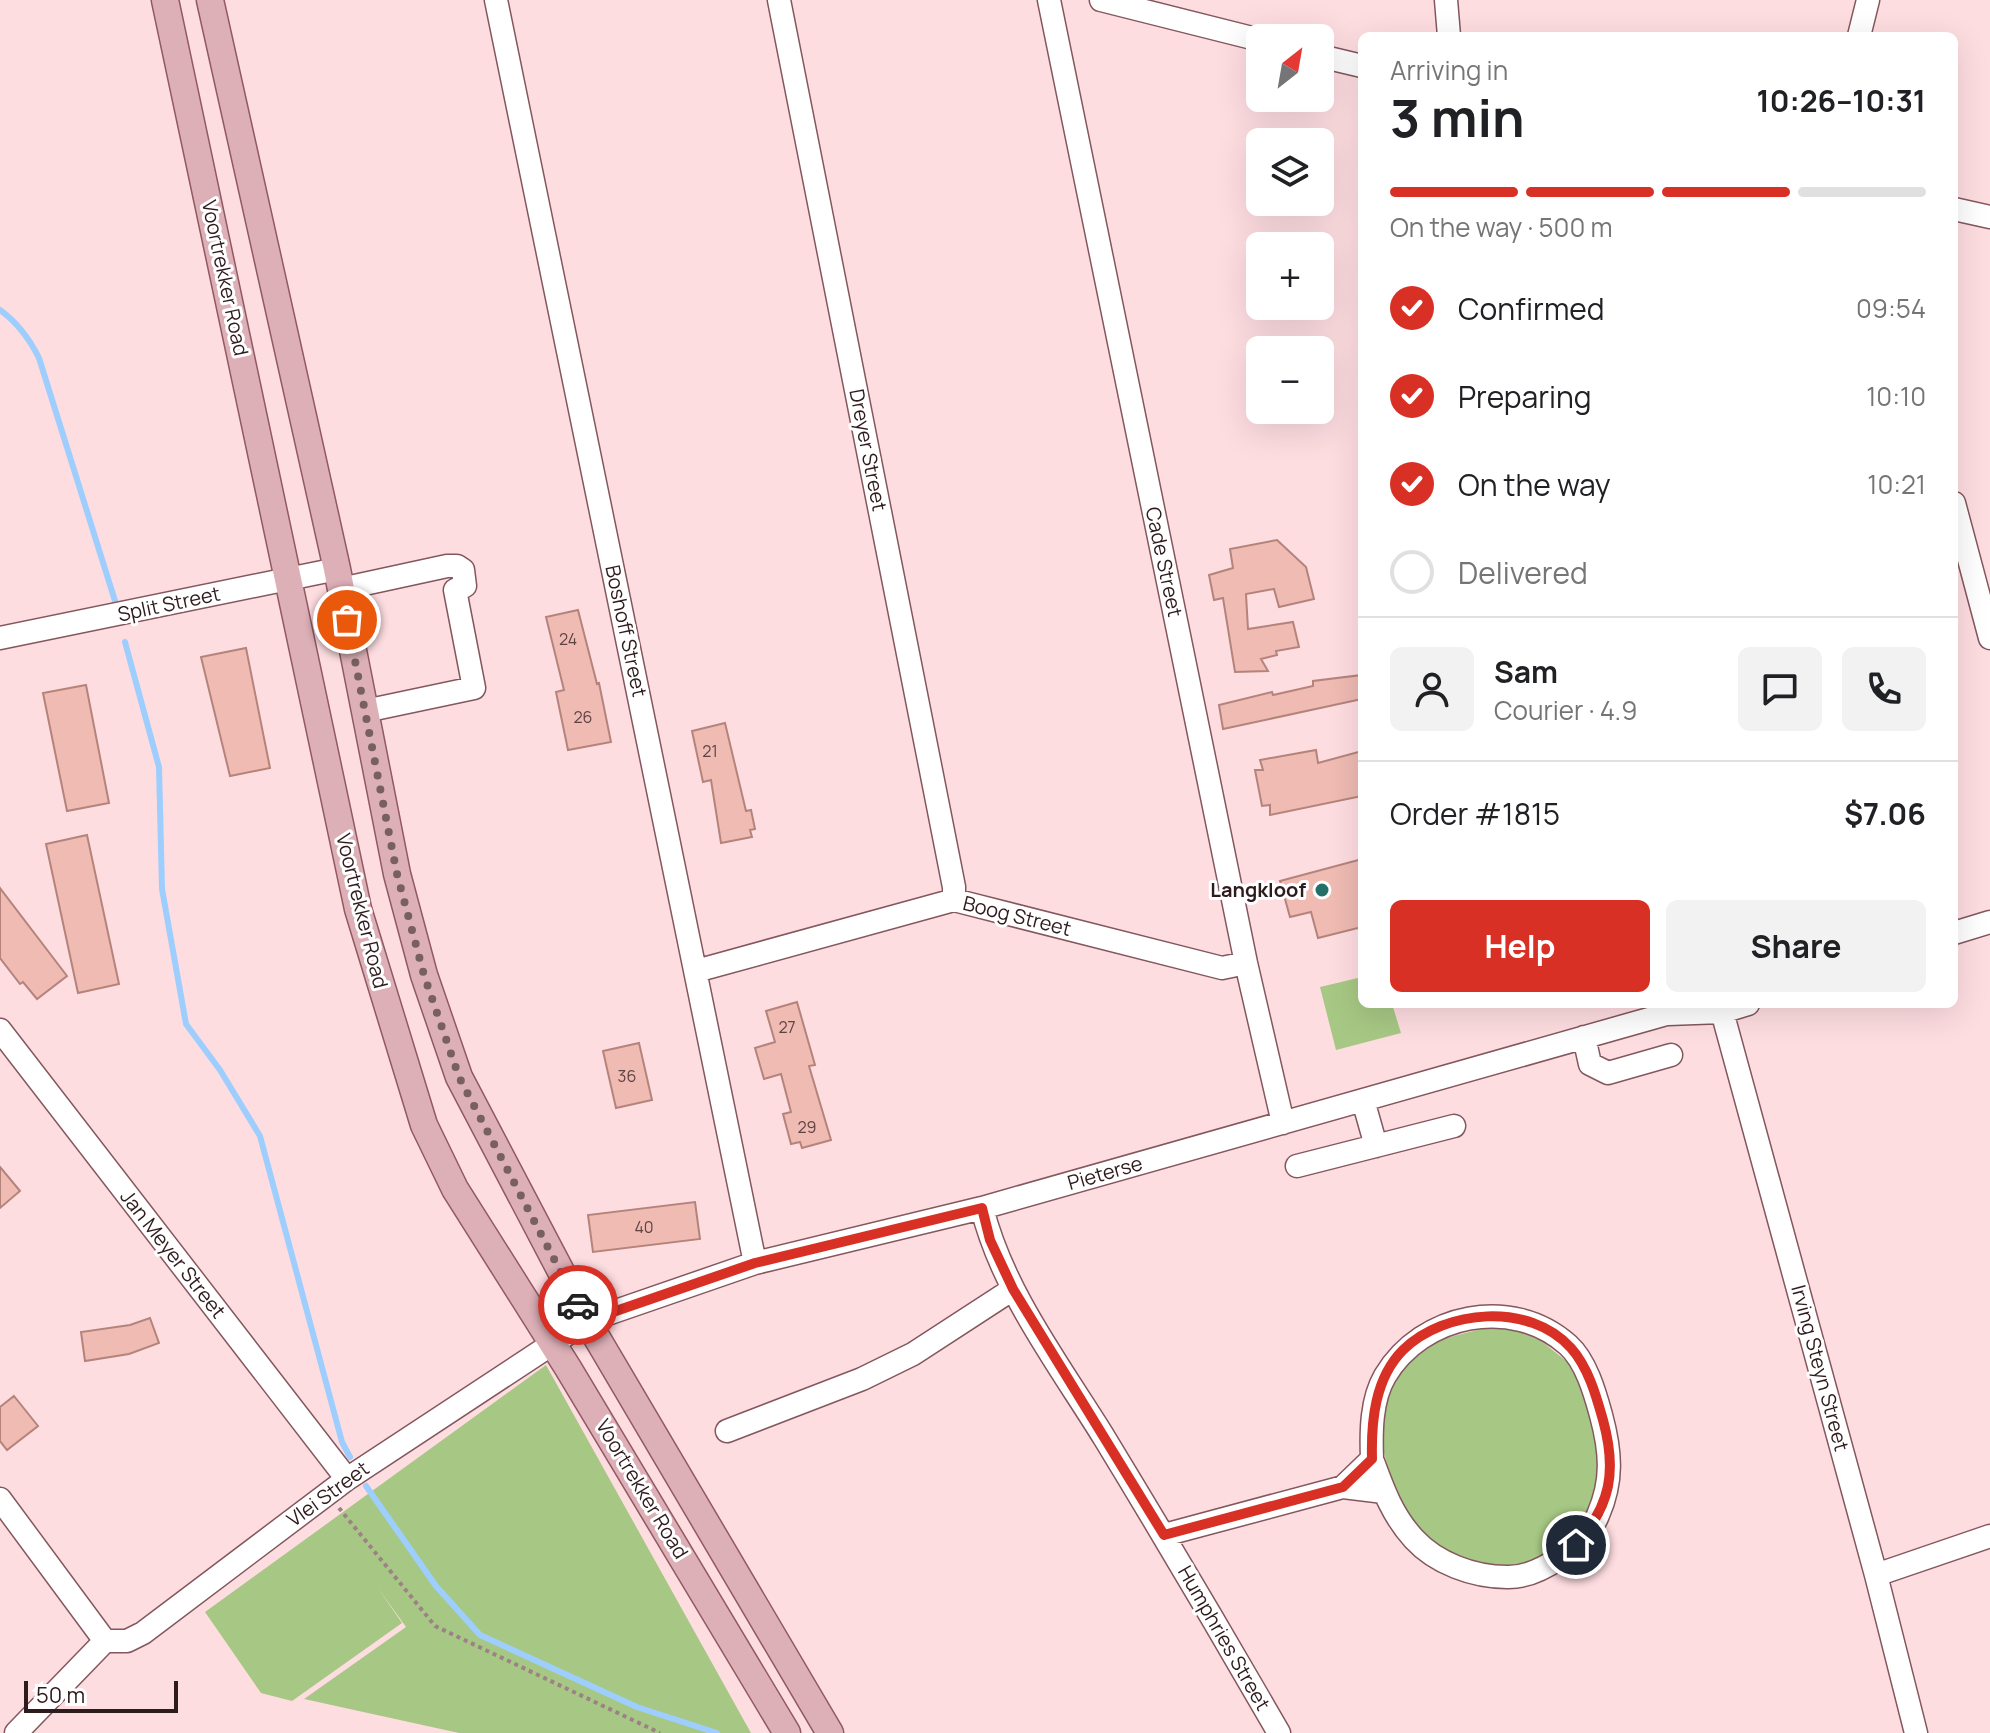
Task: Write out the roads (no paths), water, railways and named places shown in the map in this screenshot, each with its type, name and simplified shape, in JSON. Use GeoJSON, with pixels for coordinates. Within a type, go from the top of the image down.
{"type":"FeatureCollection","features":[{"type":"Feature","properties":{"kind":"main road","name":"Voortrekker Road"},"geometry":{"type":"LineString","coordinates":[[165,0],[358,909],[424,1125],[455,1189],[552,1342],[787,1733]]}},
{"type":"Feature","properties":{"kind":"main road","name":"Voortrekker Road"},"geometry":{"type":"LineString","coordinates":[[210,0],[339,579],[397,874],[424,975],[459,1077],[587,1321],[830,1733]]}},
{"type":"Feature","properties":{"kind":"street","name":"Boshoff Street"},"geometry":{"type":"LineString","coordinates":[[496,0],[755,1263]]}},
{"type":"Feature","properties":{"kind":"street","name":"Dreyer Street"},"geometry":{"type":"LineString","coordinates":[[779,0],[951,871],[954,900]]}},
{"type":"Feature","properties":{"kind":"street","name":"Cade Street"},"geometry":{"type":"LineString","coordinates":[[1049,0],[1246,963],[1283,1123]]}},
{"type":"Feature","properties":{"kind":"street"},"geometry":{"type":"LineString","coordinates":[[1101,0],[1246,36]]}},
{"type":"Feature","properties":{"kind":"street"},"geometry":{"type":"LineString","coordinates":[[1446,0],[1449,32]]}},
{"type":"Feature","properties":{"kind":"street"},"geometry":{"type":"LineString","coordinates":[[1860,32],[1868,0]]}},
{"type":"Feature","properties":{"kind":"street"},"geometry":{"type":"LineString","coordinates":[[1334,59],[1358,65]]}},
{"type":"Feature","properties":{"kind":"street"},"geometry":{"type":"LineString","coordinates":[[1958,210],[1990,217]]}},
{"type":"Feature","properties":{"kind":"street"},"geometry":{"type":"LineString","coordinates":[[1958,518],[1990,638]]}},
{"type":"Feature","properties":{"kind":"street","name":"Split Street"},"geometry":{"type":"LineString","coordinates":[[0,638],[290,579],[339,579],[447,566],[460,568],[466,583],[455,590],[474,688],[365,711]]}},
{"type":"Feature","properties":{"kind":"street","name":"Boog Street"},"geometry":{"type":"LineString","coordinates":[[696,971],[954,900],[1222,968],[1246,963]]}},
{"type":"Feature","properties":{"kind":"street"},"geometry":{"type":"LineString","coordinates":[[1958,932],[1990,922]]}},
{"type":"Feature","properties":{"kind":"street","name":"Pieterse"},"geometry":{"type":"LineString","coordinates":[[1663,1015],[1676,1008]]}},
{"type":"Feature","properties":{"kind":"street","name":"Pieterse"},"geometry":{"type":"LineString","coordinates":[[552,1342],[587,1321],[755,1263],[982,1208],[1663,1015],[1721,1008]]}},
{"type":"Feature","properties":{"kind":"street","name":"Irving Steyn Street"},"geometry":{"type":"LineString","coordinates":[[1721,1008],[1876,1575],[1916,1733]]}},
{"type":"Feature","properties":{"kind":"street","name":"Jan Meyer Street"},"geometry":{"type":"LineString","coordinates":[[0,1030],[347,1479]]}},
{"type":"Feature","properties":{"kind":"street"},"geometry":{"type":"LineString","coordinates":[[1584,1037],[1590,1064],[1608,1073],[1671,1055]]}},
{"type":"Feature","properties":{"kind":"street"},"geometry":{"type":"LineString","coordinates":[[1363,1100],[1376,1146]]}},
{"type":"Feature","properties":{"kind":"street"},"geometry":{"type":"LineString","coordinates":[[1297,1166],[1454,1126]]}},
{"type":"Feature","properties":{"kind":"street","name":"Humphries Street"},"geometry":{"type":"LineString","coordinates":[[982,1208],[990,1240],[1013,1289],[1164,1535],[1279,1733]]}},
{"type":"Feature","properties":{"kind":"street"},"geometry":{"type":"LineString","coordinates":[[727,1431],[862,1379],[913,1354],[1013,1289]]}},
{"type":"Feature","properties":{"kind":"street"},"geometry":{"type":"LineString","coordinates":[[1484,1316],[1516,1317],[1544,1328],[1570,1346],[1586,1371],[1609,1443],[1611,1468],[1606,1496],[1595,1523],[1576,1545],[1551,1564],[1509,1578],[1444,1563],[1415,1540],[1392,1511],[1372,1459],[1371,1426],[1383,1379],[1403,1350],[1429,1332],[1484,1316]]}},
{"type":"Feature","properties":{"kind":"street","name":"Vlei Street"},"geometry":{"type":"LineString","coordinates":[[105,1641],[127,1641],[143,1633],[347,1479],[552,1342]]}},
{"type":"Feature","properties":{"kind":"street"},"geometry":{"type":"LineString","coordinates":[[1343,1487],[1372,1459]]}},
{"type":"Feature","properties":{"kind":"street"},"geometry":{"type":"LineString","coordinates":[[1164,1535],[1343,1487],[1384,1492]]}},
{"type":"Feature","properties":{"kind":"street"},"geometry":{"type":"LineString","coordinates":[[1,1503],[105,1641],[16,1733]]}},
{"type":"Feature","properties":{"kind":"street"},"geometry":{"type":"LineString","coordinates":[[1876,1575],[1990,1536]]}},
{"type":"Feature","properties":{"kind":"waterway"},"geometry":{"type":"LineString","coordinates":[[0,310],[22,331],[39,358],[116,604]]}},
{"type":"Feature","properties":{"kind":"waterway"},"geometry":{"type":"LineString","coordinates":[[125,642],[159,767],[162,889],[186,1024],[220,1070],[260,1136],[342,1442],[350,1457]]}},
{"type":"Feature","properties":{"kind":"waterway"},"geometry":{"type":"LineString","coordinates":[[366,1486],[436,1586],[480,1635],[637,1707],[717,1733]]}},
{"type":"Feature","properties":{"kind":"place","name":"Langkloof"},"geometry":{"type":"Point","coordinates":[1322,890]}}]}
